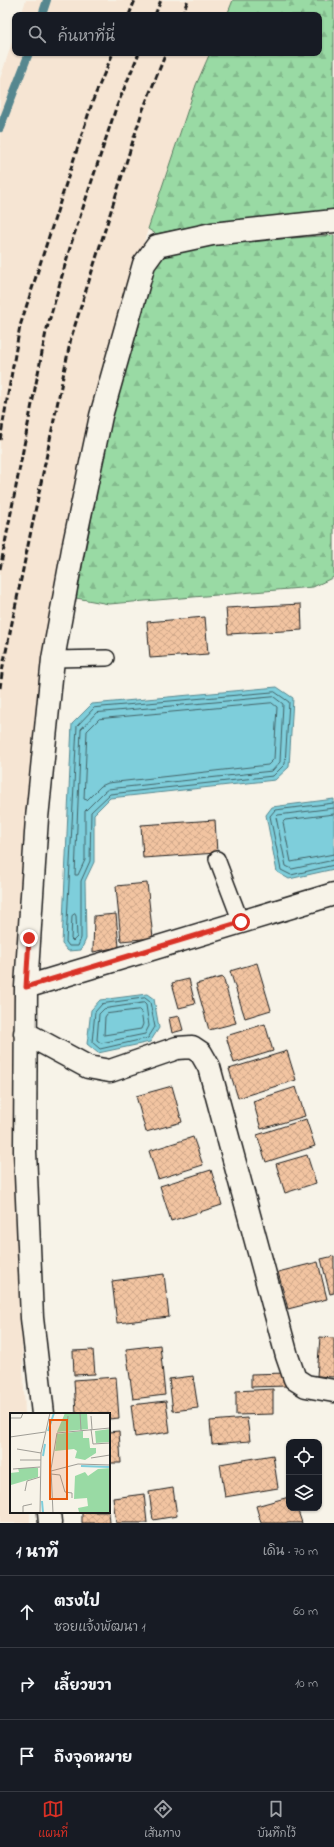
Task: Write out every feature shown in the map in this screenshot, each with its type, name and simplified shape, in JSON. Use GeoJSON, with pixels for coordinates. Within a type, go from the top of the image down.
{"type":"FeatureCollection","features":[{"type":"Feature","properties":{"kind":"street"},"geometry":{"type":"LineString","coordinates":[[43,1413],[32,1310],[25,1151],[26,987],[37,818],[53,659],[74,544],[101,416],[144,264],[157,246],[212,234],[334,221]]}},
{"type":"Feature","properties":{"kind":"street"},"geometry":{"type":"LineString","coordinates":[[26,987],[334,894]]}},
{"type":"Feature","properties":{"kind":"street"},"geometry":{"type":"LineString","coordinates":[[25,1033],[88,1067],[110,1071],[177,1048],[192,1047],[201,1053],[209,1067],[287,1356],[295,1379],[306,1386],[334,1391]]}},
{"type":"Feature","properties":{"kind":"street"},"geometry":{"type":"LineString","coordinates":[[49,1513],[50,1523]]}},
{"type":"Feature","properties":{"kind":"lane"},"geometry":{"type":"LineString","coordinates":[[53,659],[107,658]]}},
{"type":"Feature","properties":{"kind":"lane"},"geometry":{"type":"LineString","coordinates":[[217,860],[241,922]]}},
{"type":"Feature","properties":{"kind":"shaded area"},"geometry":{"type":"Polygon","coordinates":[[[26,0],[233,0],[228,12],[22,12],[26,0]]]}},
{"type":"Feature","properties":{"kind":"shaded area"},"geometry":{"type":"Polygon","coordinates":[[[12,42],[12,56],[209,56],[196,85],[148,229],[92,417],[42,659],[21,1318],[25,1413],[10,1413],[10,1513],[30,1513],[30,1523],[0,1523],[0,79],[12,42]]]}},
{"type":"Feature","properties":{"kind":"green space"},"geometry":{"type":"Polygon","coordinates":[[[233,0],[334,0],[334,212],[214,222],[156,234],[148,229],[196,85],[209,56],[322,56],[322,12],[228,12],[233,0]]]}},
{"type":"Feature","properties":{"kind":"green space"},"geometry":{"type":"Polygon","coordinates":[[[334,235],[334,577],[313,587],[109,604],[76,598],[111,419],[147,267],[163,253],[238,242],[334,235]]]}},
{"type":"Feature","properties":{"kind":"water"},"geometry":{"type":"Polygon","coordinates":[[[277,687],[293,698],[289,767],[275,780],[110,798],[94,814],[94,862],[85,881],[86,939],[81,950],[68,951],[62,944],[72,724],[92,704],[277,687]]]}},
{"type":"Feature","properties":{"kind":"water"},"geometry":{"type":"Polygon","coordinates":[[[334,799],[334,869],[289,879],[277,872],[266,815],[272,807],[334,799]]]}},
{"type":"Feature","properties":{"kind":"water"},"geometry":{"type":"Polygon","coordinates":[[[147,994],[154,999],[159,1028],[150,1042],[98,1053],[87,1044],[91,1010],[100,1000],[147,994]]]}},
{"type":"Feature","properties":{"kind":"building"},"geometry":{"type":"Polygon","coordinates":[[[301,604],[302,630],[228,634],[226,608],[301,604]]]}},
{"type":"Feature","properties":{"kind":"building"},"geometry":{"type":"Polygon","coordinates":[[[205,617],[208,654],[150,658],[147,622],[205,617]]]}},
{"type":"Feature","properties":{"kind":"building"},"geometry":{"type":"Polygon","coordinates":[[[215,820],[217,853],[143,858],[141,825],[215,820]]]}},
{"type":"Feature","properties":{"kind":"building"},"geometry":{"type":"Polygon","coordinates":[[[147,883],[153,938],[121,941],[116,886],[147,883]]]}},
{"type":"Feature","properties":{"kind":"building"},"geometry":{"type":"Polygon","coordinates":[[[116,914],[119,947],[93,952],[94,916],[116,914]]]}},
{"type":"Feature","properties":{"kind":"building"},"geometry":{"type":"Polygon","coordinates":[[[257,963],[271,1010],[245,1018],[230,971],[257,963]]]}},
{"type":"Feature","properties":{"kind":"building"},"geometry":{"type":"Polygon","coordinates":[[[223,977],[236,1023],[209,1030],[196,984],[223,977]]]}},
{"type":"Feature","properties":{"kind":"building"},"geometry":{"type":"Polygon","coordinates":[[[189,979],[195,1004],[179,1008],[172,983],[189,979]]]}},
{"type":"Feature","properties":{"kind":"building"},"geometry":{"type":"Polygon","coordinates":[[[179,1016],[183,1030],[172,1033],[169,1018],[179,1016]]]}},
{"type":"Feature","properties":{"kind":"building"},"geometry":{"type":"Polygon","coordinates":[[[265,1024],[273,1051],[234,1063],[226,1036],[265,1024]]]}},
{"type":"Feature","properties":{"kind":"building"},"geometry":{"type":"Polygon","coordinates":[[[287,1051],[296,1080],[238,1098],[229,1069],[287,1051]]]}},
{"type":"Feature","properties":{"kind":"building"},"geometry":{"type":"Polygon","coordinates":[[[172,1086],[182,1122],[146,1132],[136,1096],[172,1086]]]}},
{"type":"Feature","properties":{"kind":"building"},"geometry":{"type":"Polygon","coordinates":[[[296,1087],[305,1116],[261,1129],[253,1101],[296,1087]]]}},
{"type":"Feature","properties":{"kind":"building"},"geometry":{"type":"Polygon","coordinates":[[[306,1119],[315,1146],[266,1162],[257,1135],[306,1119]]]}},
{"type":"Feature","properties":{"kind":"building"},"geometry":{"type":"Polygon","coordinates":[[[193,1137],[203,1165],[158,1179],[149,1151],[193,1137]]]}},
{"type":"Feature","properties":{"kind":"building"},"geometry":{"type":"Polygon","coordinates":[[[307,1155],[316,1183],[285,1193],[276,1164],[307,1155]]]}},
{"type":"Feature","properties":{"kind":"building"},"geometry":{"type":"Polygon","coordinates":[[[211,1170],[222,1205],[171,1221],[160,1186],[211,1170]]]}},
{"type":"Feature","properties":{"kind":"building"},"geometry":{"type":"Polygon","coordinates":[[[334,1256],[334,1293],[330,1294],[321,1259],[334,1256]]]}},
{"type":"Feature","properties":{"kind":"building"},"geometry":{"type":"Polygon","coordinates":[[[318,1262],[327,1299],[288,1309],[278,1272],[318,1262]]]}},
{"type":"Feature","properties":{"kind":"building"},"geometry":{"type":"Polygon","coordinates":[[[164,1274],[169,1317],[117,1323],[112,1281],[164,1274]]]}},
{"type":"Feature","properties":{"kind":"building"},"geometry":{"type":"Polygon","coordinates":[[[320,1337],[334,1338],[334,1377],[317,1376],[320,1337]]]}},
{"type":"Feature","properties":{"kind":"building"},"geometry":{"type":"Polygon","coordinates":[[[160,1345],[165,1395],[133,1399],[126,1349],[160,1345]]]}},
{"type":"Feature","properties":{"kind":"building"},"geometry":{"type":"Polygon","coordinates":[[[93,1350],[95,1374],[74,1375],[73,1351],[93,1350]]]}},
{"type":"Feature","properties":{"kind":"building"},"geometry":{"type":"Polygon","coordinates":[[[287,1373],[287,1386],[251,1387],[251,1374],[287,1373]]]}},
{"type":"Feature","properties":{"kind":"building"},"geometry":{"type":"Polygon","coordinates":[[[193,1376],[198,1408],[173,1411],[169,1379],[193,1376]]]}},
{"type":"Feature","properties":{"kind":"building"},"geometry":{"type":"Polygon","coordinates":[[[116,1377],[119,1418],[110,1419],[110,1413],[76,1413],[74,1380],[116,1377]]]}},
{"type":"Feature","properties":{"kind":"building"},"geometry":{"type":"Polygon","coordinates":[[[273,1389],[273,1414],[236,1415],[236,1391],[273,1389]]]}},
{"type":"Feature","properties":{"kind":"building"},"geometry":{"type":"Polygon","coordinates":[[[166,1401],[170,1432],[135,1437],[131,1405],[166,1401]]]}},
{"type":"Feature","properties":{"kind":"building"},"geometry":{"type":"Polygon","coordinates":[[[247,1418],[250,1441],[212,1444],[210,1421],[247,1418]]]}},
{"type":"Feature","properties":{"kind":"building"},"geometry":{"type":"Polygon","coordinates":[[[119,1431],[121,1463],[110,1463],[110,1432],[119,1431]]]}},
{"type":"Feature","properties":{"kind":"building"},"geometry":{"type":"Polygon","coordinates":[[[273,1455],[278,1488],[225,1497],[220,1464],[273,1455]]]}},
{"type":"Feature","properties":{"kind":"building"},"geometry":{"type":"Polygon","coordinates":[[[173,1488],[177,1516],[153,1520],[149,1492],[173,1488]]]}},
{"type":"Feature","properties":{"kind":"building"},"geometry":{"type":"Polygon","coordinates":[[[144,1494],[147,1523],[116,1523],[113,1498],[144,1494]]]}},
{"type":"Feature","properties":{"kind":"building"},"geometry":{"type":"Polygon","coordinates":[[[286,1498],[286,1511],[298,1511],[302,1523],[261,1523],[256,1506],[286,1498]]]}},
{"type":"Feature","properties":{"kind":"building"},"geometry":{"type":"Polygon","coordinates":[[[82,1513],[109,1513],[110,1523],[82,1523],[82,1513]]]}},
{"type":"Feature","properties":{"kind":"waterway"},"geometry":{"type":"LineString","coordinates":[[43,12],[47,0]]}},
{"type":"Feature","properties":{"kind":"waterway"},"geometry":{"type":"LineString","coordinates":[[0,128],[28,56]]}},
{"type":"Feature","properties":{"kind":"railway"},"geometry":{"type":"LineString","coordinates":[[130,12],[135,0]]}},
{"type":"Feature","properties":{"kind":"railway"},"geometry":{"type":"LineString","coordinates":[[156,12],[161,0]]}},
{"type":"Feature","properties":{"kind":"railway"},"geometry":{"type":"LineString","coordinates":[[183,12],[188,0]]}},
{"type":"Feature","properties":{"kind":"railway"},"geometry":{"type":"LineString","coordinates":[[0,440],[20,326],[93,100],[112,56]]}},
{"type":"Feature","properties":{"kind":"railway"},"geometry":{"type":"LineString","coordinates":[[0,569],[46,332],[71,244],[116,108],[138,56]]}},
{"type":"Feature","properties":{"kind":"railway"},"geometry":{"type":"LineString","coordinates":[[0,688],[3,666],[71,338],[142,112],[165,56]]}},
{"type":"Feature","properties":{"kind":"route"},"geometry":{"type":"LineString","coordinates":[[29,938],[26,987],[241,922]]}}]}
